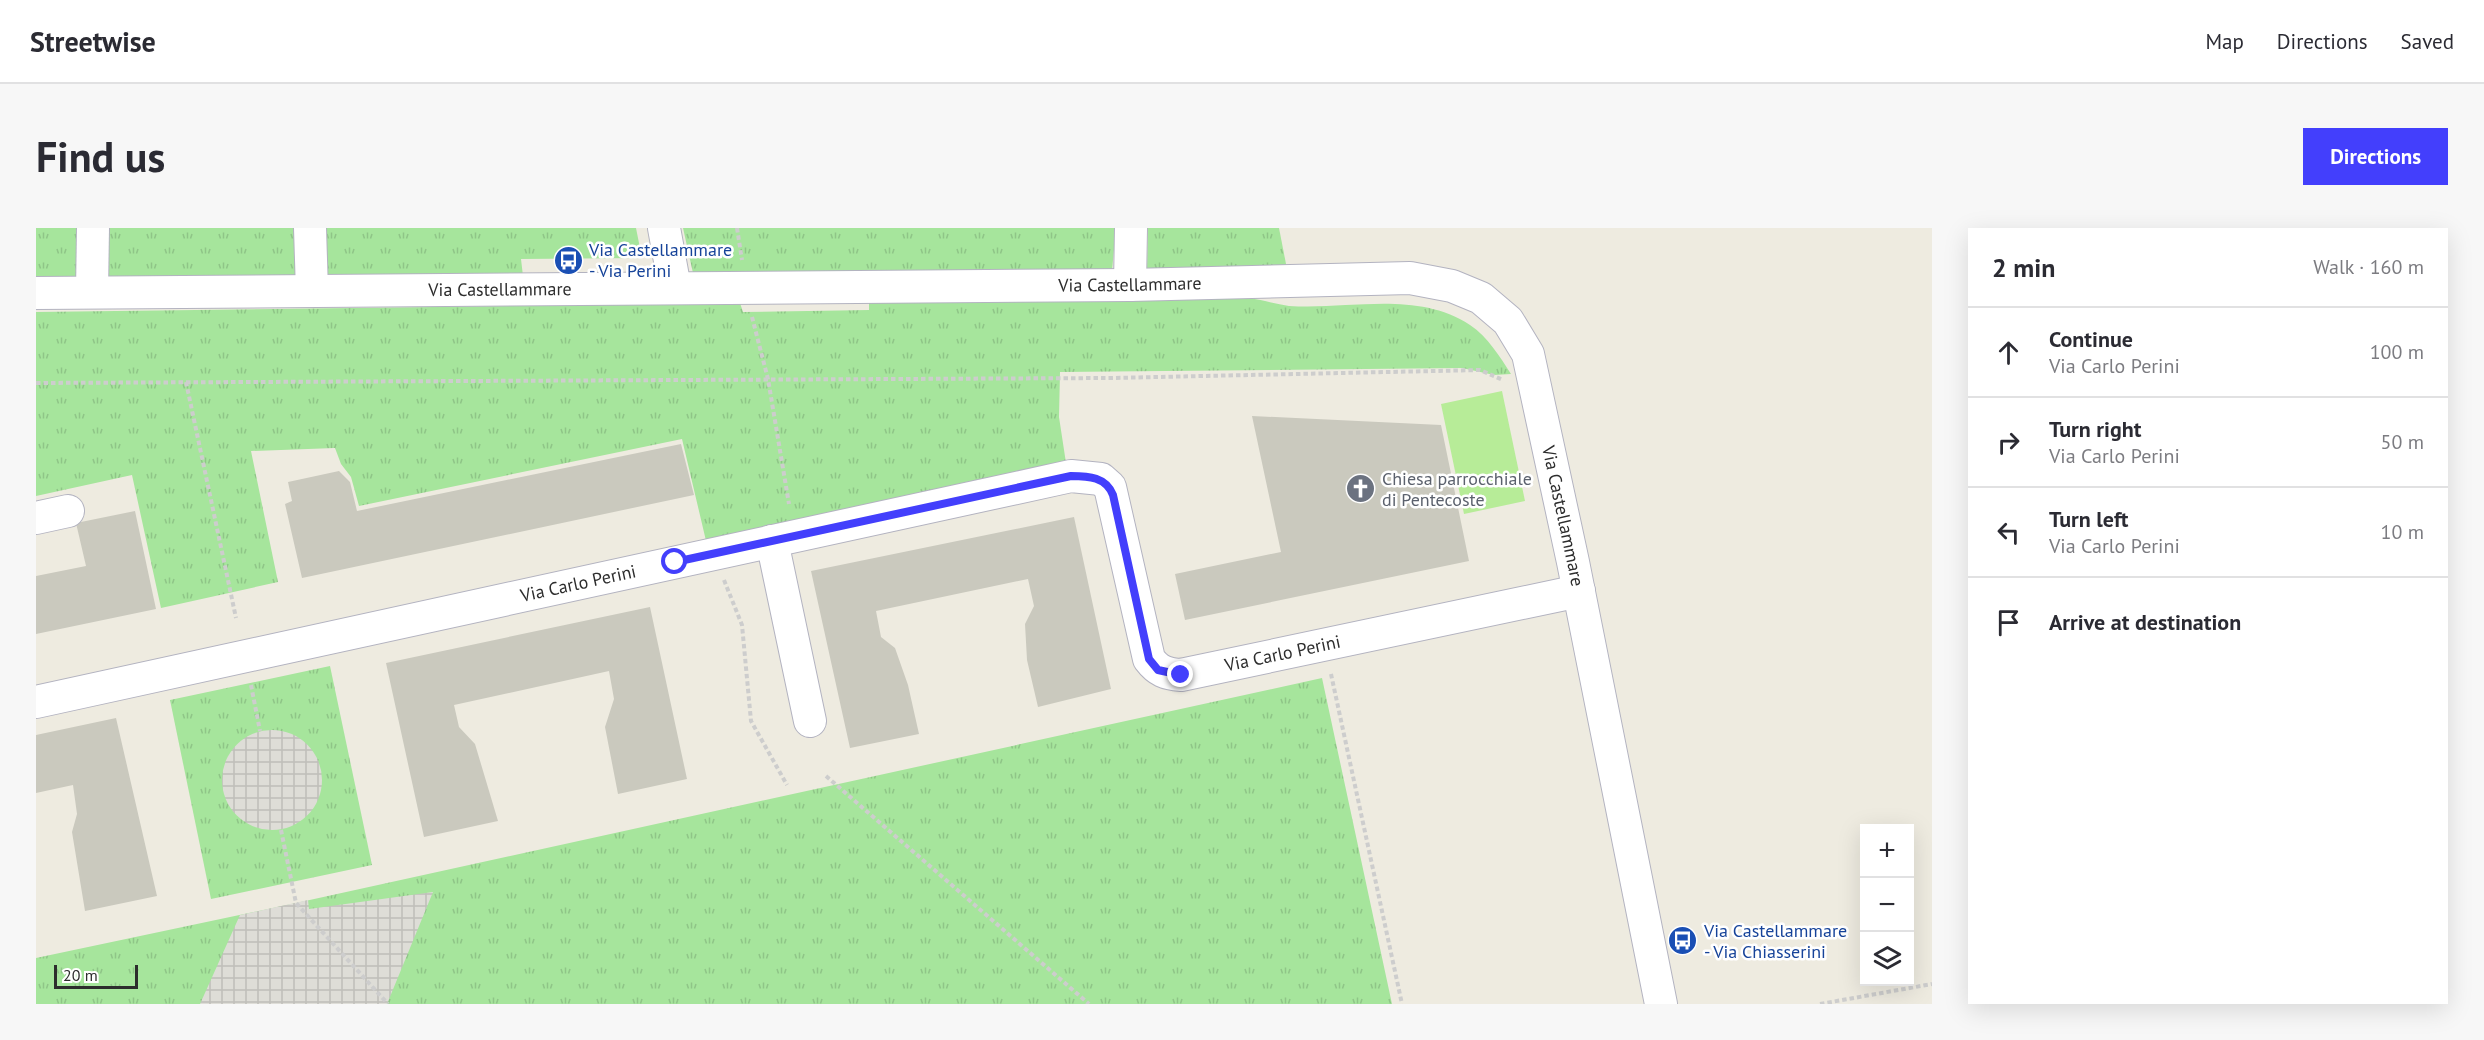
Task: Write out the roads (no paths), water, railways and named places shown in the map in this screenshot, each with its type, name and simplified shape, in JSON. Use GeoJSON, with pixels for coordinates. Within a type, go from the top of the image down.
{"type":"FeatureCollection","features":[{"type":"Feature","properties":{"kind":"street"},"geometry":{"type":"LineString","coordinates":[[92,292],[93,228]]}},
{"type":"Feature","properties":{"kind":"street"},"geometry":{"type":"LineString","coordinates":[[310,228],[312,291]]}},
{"type":"Feature","properties":{"kind":"street"},"geometry":{"type":"LineString","coordinates":[[664,228],[675,288]]}},
{"type":"Feature","properties":{"kind":"street"},"geometry":{"type":"LineString","coordinates":[[1130,285],[1131,228]]}},
{"type":"Feature","properties":{"kind":"street","name":"Via Castellammare"},"geometry":{"type":"LineString","coordinates":[[36,293],[1130,285],[1410,278],[1452,286],[1481,298],[1508,321],[1528,354],[1579,591],[1661,1004]]}},
{"type":"Feature","properties":{"kind":"street","name":"Via Carlo Perini"},"geometry":{"type":"LineString","coordinates":[[36,702],[1071,476],[1101,479],[1110,487],[1149,659],[1158,670],[1181,675],[1579,591]]}},
{"type":"Feature","properties":{"kind":"street"},"geometry":{"type":"LineString","coordinates":[[36,518],[68,511]]}},
{"type":"Feature","properties":{"kind":"street"},"geometry":{"type":"LineString","coordinates":[[772,541],[810,722]]}},
{"type":"Feature","properties":{"kind":"place","name":"Via Castellammare - Via Perini"},"geometry":{"type":"Point","coordinates":[568,260]}},
{"type":"Feature","properties":{"kind":"place","name":"Chiesa parrocchiale di Pentecoste"},"geometry":{"type":"Point","coordinates":[1361,489]}},
{"type":"Feature","properties":{"kind":"place","name":"Via Castellammare - Via Chiasserini"},"geometry":{"type":"Point","coordinates":[1683,941]}}]}
